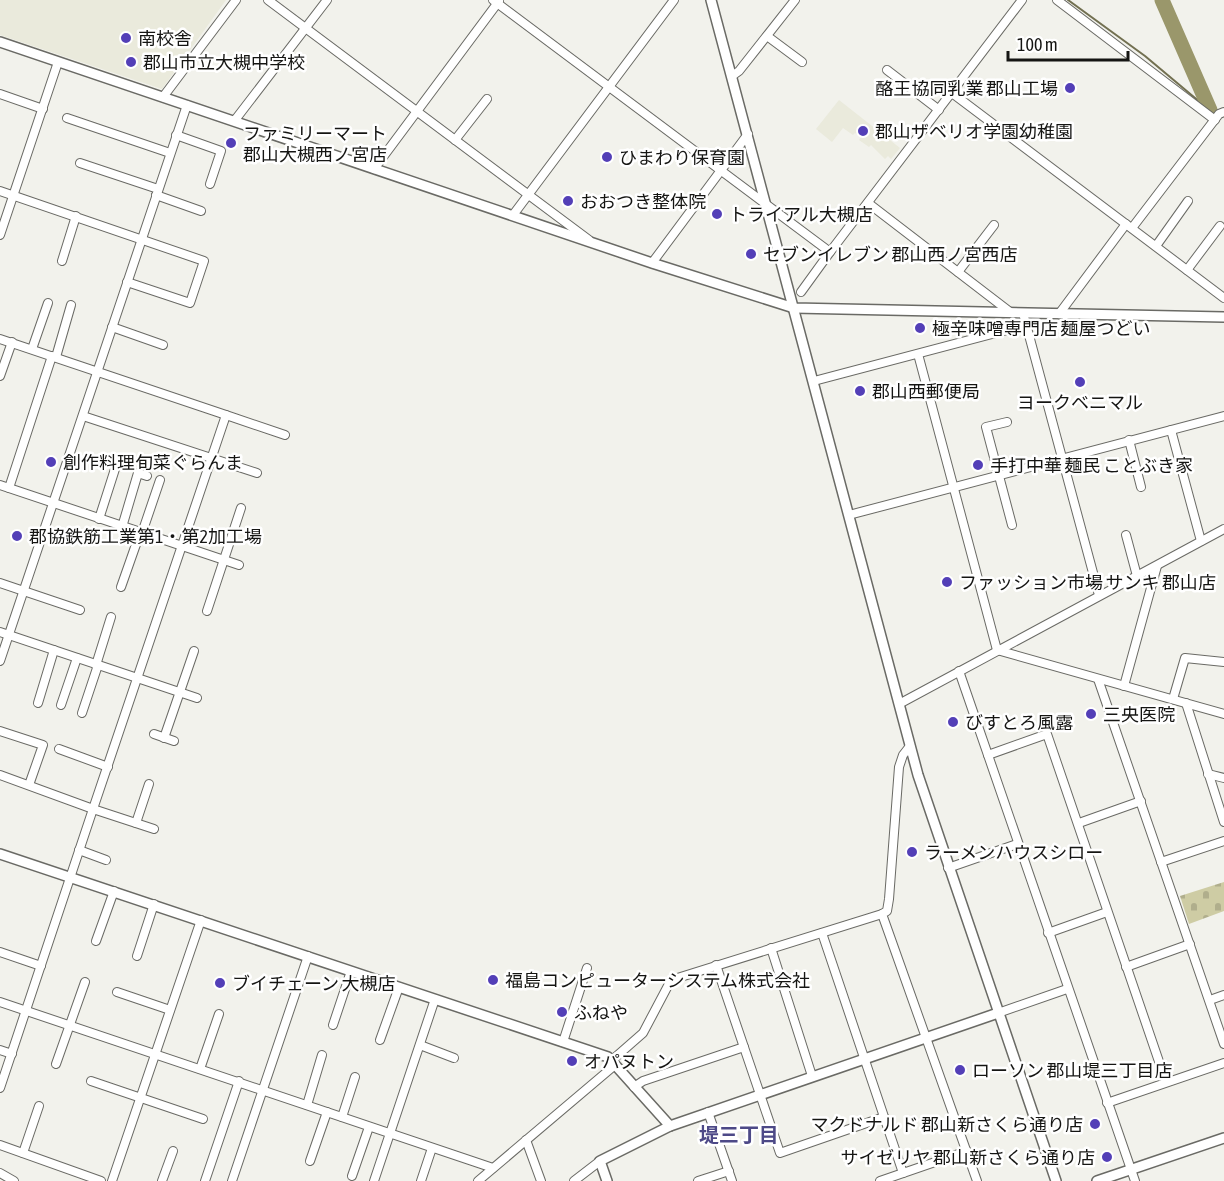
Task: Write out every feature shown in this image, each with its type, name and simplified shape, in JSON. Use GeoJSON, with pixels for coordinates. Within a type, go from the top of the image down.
{"type":"FeatureCollection","features":[{"type":"Feature","properties":{"kind":"street"},"geometry":{"type":"LineString","coordinates":[[163,97],[236,0]]}},
{"type":"Feature","properties":{"kind":"street"},"geometry":{"type":"LineString","coordinates":[[268,0],[592,242]]}},
{"type":"Feature","properties":{"kind":"street"},"geometry":{"type":"LineString","coordinates":[[235,120],[327,0]]}},
{"type":"Feature","properties":{"kind":"street"},"geometry":{"type":"LineString","coordinates":[[513,215],[674,0]]}},
{"type":"Feature","properties":{"kind":"street"},"geometry":{"type":"LineString","coordinates":[[711,0],[910,746],[948,868],[1056,1181]]}},
{"type":"Feature","properties":{"kind":"street"},"geometry":{"type":"LineString","coordinates":[[732,76],[739,71],[795,0]]}},
{"type":"Feature","properties":{"kind":"street"},"geometry":{"type":"LineString","coordinates":[[801,292],[1022,0]]}},
{"type":"Feature","properties":{"kind":"street"},"geometry":{"type":"LineString","coordinates":[[1057,0],[1215,120]]}},
{"type":"Feature","properties":{"kind":"street"},"geometry":{"type":"LineString","coordinates":[[374,169],[418,112],[496,1],[766,207],[830,252]]}},
{"type":"Feature","properties":{"kind":"street"},"geometry":{"type":"LineString","coordinates":[[767,36],[801,62]]}},
{"type":"Feature","properties":{"kind":"street"},"geometry":{"type":"LineString","coordinates":[[0,42],[652,263],[794,308],[1224,317]]}},
{"type":"Feature","properties":{"kind":"street"},"geometry":{"type":"LineString","coordinates":[[0,235],[58,62]]}},
{"type":"Feature","properties":{"kind":"street"},"geometry":{"type":"LineString","coordinates":[[887,70],[939,110]]}},
{"type":"Feature","properties":{"kind":"street"},"geometry":{"type":"LineString","coordinates":[[952,93],[1224,298]]}},
{"type":"Feature","properties":{"kind":"street"},"geometry":{"type":"LineString","coordinates":[[0,94],[43,109]]}},
{"type":"Feature","properties":{"kind":"street"},"geometry":{"type":"LineString","coordinates":[[455,140],[487,99]]}},
{"type":"Feature","properties":{"kind":"street"},"geometry":{"type":"LineString","coordinates":[[0,661],[186,105]]}},
{"type":"Feature","properties":{"kind":"street"},"geometry":{"type":"LineString","coordinates":[[1059,314],[1215,120],[1224,112]]}},
{"type":"Feature","properties":{"kind":"street"},"geometry":{"type":"LineString","coordinates":[[67,118],[170,153]]}},
{"type":"Feature","properties":{"kind":"street"},"geometry":{"type":"LineString","coordinates":[[652,263],[748,134]]}},
{"type":"Feature","properties":{"kind":"street"},"geometry":{"type":"LineString","coordinates":[[176,135],[221,151],[210,184]]}},
{"type":"Feature","properties":{"kind":"street"},"geometry":{"type":"LineString","coordinates":[[80,163],[201,211]]}},
{"type":"Feature","properties":{"kind":"street"},"geometry":{"type":"LineString","coordinates":[[0,191],[204,261],[190,303],[127,282]]}},
{"type":"Feature","properties":{"kind":"street"},"geometry":{"type":"LineString","coordinates":[[1155,246],[1188,201]]}},
{"type":"Feature","properties":{"kind":"street"},"geometry":{"type":"LineString","coordinates":[[868,203],[1010,312]]}},
{"type":"Feature","properties":{"kind":"street"},"geometry":{"type":"LineString","coordinates":[[62,261],[76,216]]}},
{"type":"Feature","properties":{"kind":"street"},"geometry":{"type":"LineString","coordinates":[[958,272],[994,225]]}},
{"type":"Feature","properties":{"kind":"street"},"geometry":{"type":"LineString","coordinates":[[1187,270],[1220,226]]}},
{"type":"Feature","properties":{"kind":"street"},"geometry":{"type":"LineString","coordinates":[[32,349],[48,303]]}},
{"type":"Feature","properties":{"kind":"street"},"geometry":{"type":"LineString","coordinates":[[9,488],[71,305]]}},
{"type":"Feature","properties":{"kind":"street"},"geometry":{"type":"LineString","coordinates":[[1023,313],[1099,596]]}},
{"type":"Feature","properties":{"kind":"street"},"geometry":{"type":"LineString","coordinates":[[814,381],[1026,325]]}},
{"type":"Feature","properties":{"kind":"street"},"geometry":{"type":"LineString","coordinates":[[112,327],[163,345]]}},
{"type":"Feature","properties":{"kind":"street"},"geometry":{"type":"LineString","coordinates":[[0,339],[98,370],[285,435]]}},
{"type":"Feature","properties":{"kind":"street"},"geometry":{"type":"LineString","coordinates":[[0,376],[12,342]]}},
{"type":"Feature","properties":{"kind":"street"},"geometry":{"type":"LineString","coordinates":[[918,354],[997,650]]}},
{"type":"Feature","properties":{"kind":"street"},"geometry":{"type":"LineString","coordinates":[[0,1088],[226,415]]}},
{"type":"Feature","properties":{"kind":"street"},"geometry":{"type":"LineString","coordinates":[[83,416],[257,473]]}},
{"type":"Feature","properties":{"kind":"street"},"geometry":{"type":"LineString","coordinates":[[849,515],[1224,416]]}},
{"type":"Feature","properties":{"kind":"street"},"geometry":{"type":"LineString","coordinates":[[1007,422],[986,428],[1012,525]]}},
{"type":"Feature","properties":{"kind":"street"},"geometry":{"type":"LineString","coordinates":[[1171,429],[1201,541]]}},
{"type":"Feature","properties":{"kind":"street"},"geometry":{"type":"LineString","coordinates":[[1129,440],[1141,487]]}},
{"type":"Feature","properties":{"kind":"street"},"geometry":{"type":"LineString","coordinates":[[99,519],[116,469]]}},
{"type":"Feature","properties":{"kind":"street"},"geometry":{"type":"LineString","coordinates":[[122,527],[138,473],[147,476]]}},
{"type":"Feature","properties":{"kind":"street"},"geometry":{"type":"LineString","coordinates":[[121,587],[160,480]]}},
{"type":"Feature","properties":{"kind":"street"},"geometry":{"type":"LineString","coordinates":[[0,486],[239,565]]}},
{"type":"Feature","properties":{"kind":"street"},"geometry":{"type":"LineString","coordinates":[[207,611],[241,508]]}},
{"type":"Feature","properties":{"kind":"street"},"geometry":{"type":"LineString","coordinates":[[899,704],[1224,529]]}},
{"type":"Feature","properties":{"kind":"street"},"geometry":{"type":"LineString","coordinates":[[1126,535],[1137,576]]}},
{"type":"Feature","properties":{"kind":"street"},"geometry":{"type":"LineString","coordinates":[[1124,686],[1157,566]]}},
{"type":"Feature","properties":{"kind":"street"},"geometry":{"type":"LineString","coordinates":[[0,583],[80,610]]}},
{"type":"Feature","properties":{"kind":"street"},"geometry":{"type":"LineString","coordinates":[[82,713],[111,617]]}},
{"type":"Feature","properties":{"kind":"street"},"geometry":{"type":"LineString","coordinates":[[0,632],[197,698]]}},
{"type":"Feature","properties":{"kind":"street"},"geometry":{"type":"LineString","coordinates":[[38,703],[54,650]]}},
{"type":"Feature","properties":{"kind":"street"},"geometry":{"type":"LineString","coordinates":[[997,650],[1224,714]]}},
{"type":"Feature","properties":{"kind":"street"},"geometry":{"type":"LineString","coordinates":[[164,738],[194,651]]}},
{"type":"Feature","properties":{"kind":"street"},"geometry":{"type":"LineString","coordinates":[[62,705],[77,658]]}},
{"type":"Feature","properties":{"kind":"street"},"geometry":{"type":"LineString","coordinates":[[1173,699],[1185,658],[1224,663]]}},
{"type":"Feature","properties":{"kind":"street"},"geometry":{"type":"LineString","coordinates":[[959,671],[1135,1181]]}},
{"type":"Feature","properties":{"kind":"street"},"geometry":{"type":"LineString","coordinates":[[1098,679],[1224,1044]]}},
{"type":"Feature","properties":{"kind":"street"},"geometry":{"type":"LineString","coordinates":[[1186,703],[1224,822]]}},
{"type":"Feature","properties":{"kind":"street"},"geometry":{"type":"LineString","coordinates":[[0,731],[43,745],[29,784]]}},
{"type":"Feature","properties":{"kind":"street"},"geometry":{"type":"LineString","coordinates":[[154,734],[174,741]]}},
{"type":"Feature","properties":{"kind":"street"},"geometry":{"type":"LineString","coordinates":[[988,755],[1047,734],[1166,1082]]}},
{"type":"Feature","properties":{"kind":"street"},"geometry":{"type":"LineString","coordinates":[[478,1181],[613,1063],[643,1033],[671,980],[887,911],[899,767],[903,755],[910,746]]}},
{"type":"Feature","properties":{"kind":"street"},"geometry":{"type":"LineString","coordinates":[[59,749],[108,767]]}},
{"type":"Feature","properties":{"kind":"street"},"geometry":{"type":"LineString","coordinates":[[1208,774],[1224,778]]}},
{"type":"Feature","properties":{"kind":"street"},"geometry":{"type":"LineString","coordinates":[[0,776],[29,784],[93,809],[154,829]]}},
{"type":"Feature","properties":{"kind":"street"},"geometry":{"type":"LineString","coordinates":[[136,823],[149,784]]}},
{"type":"Feature","properties":{"kind":"street"},"geometry":{"type":"LineString","coordinates":[[1079,823],[1141,801]]}},
{"type":"Feature","properties":{"kind":"street"},"geometry":{"type":"LineString","coordinates":[[1161,862],[1224,841]]}},
{"type":"Feature","properties":{"kind":"street"},"geometry":{"type":"LineString","coordinates":[[948,868],[1017,844]]}},
{"type":"Feature","properties":{"kind":"street"},"geometry":{"type":"LineString","coordinates":[[80,850],[106,860]]}},
{"type":"Feature","properties":{"kind":"street"},"geometry":{"type":"LineString","coordinates":[[0,854],[608,1057],[670,1126]]}},
{"type":"Feature","properties":{"kind":"street"},"geometry":{"type":"LineString","coordinates":[[96,941],[114,891]]}},
{"type":"Feature","properties":{"kind":"street"},"geometry":{"type":"LineString","coordinates":[[137,956],[154,904]]}},
{"type":"Feature","properties":{"kind":"street"},"geometry":{"type":"LineString","coordinates":[[1048,933],[1107,912]]}},
{"type":"Feature","properties":{"kind":"street"},"geometry":{"type":"LineString","coordinates":[[882,914],[928,1037],[977,1181]]}},
{"type":"Feature","properties":{"kind":"street"},"geometry":{"type":"LineString","coordinates":[[112,1181],[201,920]]}},
{"type":"Feature","properties":{"kind":"street"},"geometry":{"type":"LineString","coordinates":[[822,933],[903,1173]]}},
{"type":"Feature","properties":{"kind":"street"},"geometry":{"type":"LineString","coordinates":[[1126,967],[1190,944]]}},
{"type":"Feature","properties":{"kind":"street"},"geometry":{"type":"LineString","coordinates":[[771,948],[812,1076]]}},
{"type":"Feature","properties":{"kind":"street"},"geometry":{"type":"LineString","coordinates":[[0,952],[41,966]]}},
{"type":"Feature","properties":{"kind":"street"},"geometry":{"type":"LineString","coordinates":[[232,1181],[308,956]]}},
{"type":"Feature","properties":{"kind":"street"},"geometry":{"type":"LineString","coordinates":[[716,965],[780,1153],[884,1117]]}},
{"type":"Feature","properties":{"kind":"street"},"geometry":{"type":"LineString","coordinates":[[563,1042],[587,968]]}},
{"type":"Feature","properties":{"kind":"street"},"geometry":{"type":"LineString","coordinates":[[333,1025],[351,971]]}},
{"type":"Feature","properties":{"kind":"street"},"geometry":{"type":"LineString","coordinates":[[56,1064],[85,982]]}},
{"type":"Feature","properties":{"kind":"street"},"geometry":{"type":"LineString","coordinates":[[380,1040],[399,987]]}},
{"type":"Feature","properties":{"kind":"street"},"geometry":{"type":"LineString","coordinates":[[574,1181],[600,1161],[670,1126],[1067,989]]}},
{"type":"Feature","properties":{"kind":"street"},"geometry":{"type":"LineString","coordinates":[[117,992],[170,1010]]}},
{"type":"Feature","properties":{"kind":"street"},"geometry":{"type":"LineString","coordinates":[[1210,1000],[1224,994]]}},
{"type":"Feature","properties":{"kind":"street"},"geometry":{"type":"LineString","coordinates":[[374,1181],[435,999]]}},
{"type":"Feature","properties":{"kind":"street"},"geometry":{"type":"LineString","coordinates":[[0,1002],[493,1168]]}},
{"type":"Feature","properties":{"kind":"street"},"geometry":{"type":"LineString","coordinates":[[200,1069],[219,1014]]}},
{"type":"Feature","properties":{"kind":"street"},"geometry":{"type":"LineString","coordinates":[[420,1045],[454,1058]]}},
{"type":"Feature","properties":{"kind":"street"},"geometry":{"type":"LineString","coordinates":[[634,1087],[744,1047]]}},
{"type":"Feature","properties":{"kind":"street"},"geometry":{"type":"LineString","coordinates":[[0,1050],[12,1054]]}},
{"type":"Feature","properties":{"kind":"street"},"geometry":{"type":"LineString","coordinates":[[307,1105],[322,1055]]}},
{"type":"Feature","properties":{"kind":"street"},"geometry":{"type":"LineString","coordinates":[[1107,1103],[1224,1063]]}},
{"type":"Feature","properties":{"kind":"street"},"geometry":{"type":"LineString","coordinates":[[342,1117],[355,1077]]}},
{"type":"Feature","properties":{"kind":"street"},"geometry":{"type":"LineString","coordinates":[[91,1081],[203,1119]]}},
{"type":"Feature","properties":{"kind":"street"},"geometry":{"type":"LineString","coordinates":[[206,1181],[239,1081]]}},
{"type":"Feature","properties":{"kind":"street"},"geometry":{"type":"LineString","coordinates":[[23,1153],[39,1106]]}},
{"type":"Feature","properties":{"kind":"street"},"geometry":{"type":"LineString","coordinates":[[310,1161],[327,1112]]}},
{"type":"Feature","properties":{"kind":"street"},"geometry":{"type":"LineString","coordinates":[[708,1112],[732,1181]]}},
{"type":"Feature","properties":{"kind":"street"},"geometry":{"type":"LineString","coordinates":[[352,1176],[369,1127]]}},
{"type":"Feature","properties":{"kind":"street"},"geometry":{"type":"LineString","coordinates":[[1097,1181],[1224,1138]]}},
{"type":"Feature","properties":{"kind":"street"},"geometry":{"type":"LineString","coordinates":[[526,1140],[541,1181]]}},
{"type":"Feature","properties":{"kind":"street"},"geometry":{"type":"LineString","coordinates":[[0,1145],[101,1181]]}},
{"type":"Feature","properties":{"kind":"street"},"geometry":{"type":"LineString","coordinates":[[421,1181],[432,1148]]}},
{"type":"Feature","properties":{"kind":"street"},"geometry":{"type":"LineString","coordinates":[[162,1181],[172,1151]]}},
{"type":"Feature","properties":{"kind":"street"},"geometry":{"type":"LineString","coordinates":[[880,1181],[967,1151]]}},
{"type":"Feature","properties":{"kind":"street"},"geometry":{"type":"LineString","coordinates":[[600,1161],[607,1181]]}},
{"type":"Feature","properties":{"kind":"street"},"geometry":{"type":"LineString","coordinates":[[698,1181],[729,1171]]}},
{"type":"Feature","properties":{"kind":"street"},"geometry":{"type":"LineString","coordinates":[[0,1173],[13,1181]]}},
{"type":"Feature","properties":{"kind":"shaded area","name":"郡山市立大槻中学校"},"geometry":{"type":"Polygon","coordinates":[[[0,0],[226,0],[162,89],[0,35],[0,0]]]}},
{"type":"Feature","properties":{"kind":"shaded area","name":"郡山ザベリオ学園幼稚園"},"geometry":{"type":"Polygon","coordinates":[[[839,100],[900,148],[891,159],[888,156],[885,159],[871,145],[869,147],[859,140],[861,137],[843,128],[832,142],[816,129],[839,100]]]}},
{"type":"Feature","properties":{"kind":"green space"},"geometry":{"type":"Polygon","coordinates":[[[1224,882],[1224,911],[1189,924],[1180,896],[1224,882]]]}},
{"type":"Feature","properties":{"kind":"waterway"},"geometry":{"type":"LineString","coordinates":[[1068,0],[1145,56],[1207,108]]}},
{"type":"Feature","properties":{"kind":"waterway"},"geometry":{"type":"LineString","coordinates":[[1162,0],[1210,110]]}},
{"type":"Feature","properties":{"kind":"place","name":"南校舎"},"geometry":{"type":"Point","coordinates":[126,38]}},
{"type":"Feature","properties":{"kind":"place","name":"郡山市立大槻中学校"},"geometry":{"type":"Point","coordinates":[131,62]}},
{"type":"Feature","properties":{"kind":"place","name":"酪王協同乳業 郡山工場"},"geometry":{"type":"Point","coordinates":[1070,88]}},
{"type":"Feature","properties":{"kind":"place","name":"郡山ザベリオ学園幼稚園"},"geometry":{"type":"Point","coordinates":[863,131]}},
{"type":"Feature","properties":{"kind":"place","name":"ファミリーマート 郡山大槻西ノ宮店"},"geometry":{"type":"Point","coordinates":[231,143]}},
{"type":"Feature","properties":{"kind":"place","name":"ひまわり保育園"},"geometry":{"type":"Point","coordinates":[607,157]}},
{"type":"Feature","properties":{"kind":"place","name":"おおつき整体院"},"geometry":{"type":"Point","coordinates":[568,201]}},
{"type":"Feature","properties":{"kind":"place","name":"トライアル大槻店"},"geometry":{"type":"Point","coordinates":[717,214]}},
{"type":"Feature","properties":{"kind":"place","name":"セブンイレブン 郡山西ノ宮西店"},"geometry":{"type":"Point","coordinates":[751,254]}},
{"type":"Feature","properties":{"kind":"place","name":"極辛味噌専門店 麺屋つどい"},"geometry":{"type":"Point","coordinates":[920,328]}},
{"type":"Feature","properties":{"kind":"place","name":"ヨークベニマル"},"geometry":{"type":"Point","coordinates":[1080,382]}},
{"type":"Feature","properties":{"kind":"place","name":"郡山西郵便局"},"geometry":{"type":"Point","coordinates":[860,391]}},
{"type":"Feature","properties":{"kind":"place","name":"創作料理旬菜ぐらんま"},"geometry":{"type":"Point","coordinates":[51,462]}},
{"type":"Feature","properties":{"kind":"place","name":"手打中華 麺民 ことぶき家"},"geometry":{"type":"Point","coordinates":[978,465]}},
{"type":"Feature","properties":{"kind":"place","name":"郡協鉄筋工業第1・第2加工場"},"geometry":{"type":"Point","coordinates":[17,536]}},
{"type":"Feature","properties":{"kind":"place","name":"ファッション市場 サンキ 郡山店"},"geometry":{"type":"Point","coordinates":[947,582]}},
{"type":"Feature","properties":{"kind":"place","name":"三央医院"},"geometry":{"type":"Point","coordinates":[1091,714]}},
{"type":"Feature","properties":{"kind":"place","name":"びすとろ風露"},"geometry":{"type":"Point","coordinates":[953,722]}},
{"type":"Feature","properties":{"kind":"place","name":"ラーメンハウスシロー"},"geometry":{"type":"Point","coordinates":[912,852]}},
{"type":"Feature","properties":{"kind":"place","name":"福島コンピューターシステム株式会社"},"geometry":{"type":"Point","coordinates":[493,980]}},
{"type":"Feature","properties":{"kind":"place","name":"ブイチェーン 大槻店"},"geometry":{"type":"Point","coordinates":[220,983]}},
{"type":"Feature","properties":{"kind":"place","name":"ふねや"},"geometry":{"type":"Point","coordinates":[562,1012]}},
{"type":"Feature","properties":{"kind":"place","name":"オパヌトン"},"geometry":{"type":"Point","coordinates":[572,1061]}},
{"type":"Feature","properties":{"kind":"place","name":"ローソン 郡山堤三丁目店"},"geometry":{"type":"Point","coordinates":[960,1070]}},
{"type":"Feature","properties":{"kind":"place","name":"マクドナルド 郡山新さくら通り店"},"geometry":{"type":"Point","coordinates":[1095,1124]}},
{"type":"Feature","properties":{"kind":"place","name":"サイゼリヤ 郡山新さくら通り店"},"geometry":{"type":"Point","coordinates":[1107,1157]}},
{"type":"Feature","properties":{"kind":"district","name":"堤三丁目"},"geometry":{"type":"Point","coordinates":[739,1134]}}]}
